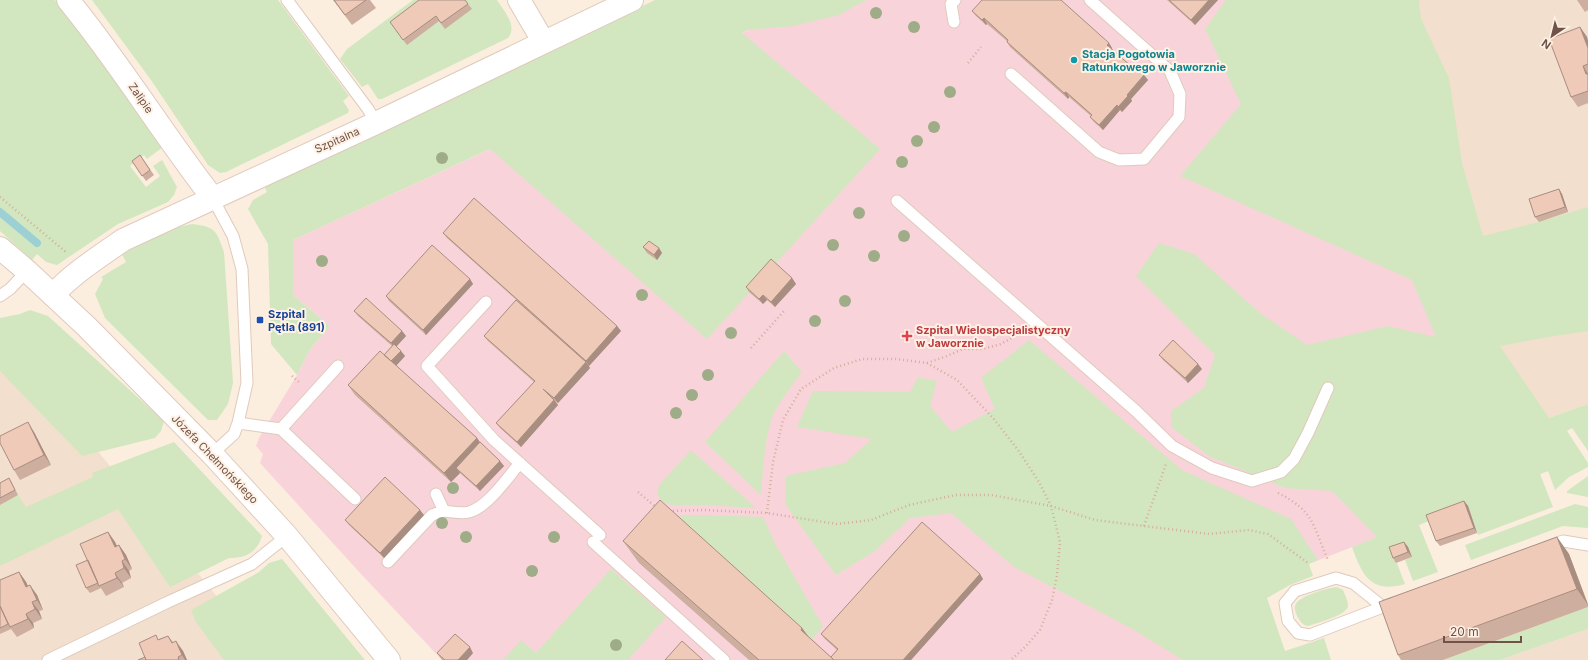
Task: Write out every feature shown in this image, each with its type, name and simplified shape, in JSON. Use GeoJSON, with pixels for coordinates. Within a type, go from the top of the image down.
{"type":"FeatureCollection","features":[{"type":"Feature","properties":{"kind":"street","name":"Zalipie"},"geometry":{"type":"LineString","coordinates":[[68,0],[141,98],[184,162],[212,198]]}},
{"type":"Feature","properties":{"kind":"street"},"geometry":{"type":"LineString","coordinates":[[519,0],[543,41]]}},
{"type":"Feature","properties":{"kind":"street","name":"Szpitalna"},"geometry":{"type":"LineString","coordinates":[[53,295],[61,286],[80,271],[123,240],[376,123],[543,41],[632,0]]}},
{"type":"Feature","properties":{"kind":"street","name":"Józefa Chełmońskiego"},"geometry":{"type":"LineString","coordinates":[[0,248],[27,271],[94,334],[212,454],[287,536],[390,660]]}},
{"type":"Feature","properties":{"kind":"lane"},"geometry":{"type":"LineString","coordinates":[[287,0],[368,109],[376,123]]}},
{"type":"Feature","properties":{"kind":"lane"},"geometry":{"type":"LineString","coordinates":[[954,22],[951,4],[955,0]]}},
{"type":"Feature","properties":{"kind":"lane"},"geometry":{"type":"LineString","coordinates":[[1011,74],[1099,152],[1119,160],[1144,159],[1178,117],[1180,94],[1170,71],[1090,0]]}},
{"type":"Feature","properties":{"kind":"lane"},"geometry":{"type":"LineString","coordinates":[[212,198],[233,236],[242,269],[247,383],[234,434],[212,454]]}},
{"type":"Feature","properties":{"kind":"lane"},"geometry":{"type":"LineString","coordinates":[[897,201],[1136,411],[1172,446],[1212,468],[1252,481],[1281,472],[1294,459],[1308,433],[1328,388]]}},
{"type":"Feature","properties":{"kind":"lane"},"geometry":{"type":"LineString","coordinates":[[0,296],[10,289],[27,271]]}},
{"type":"Feature","properties":{"kind":"lane"},"geometry":{"type":"LineString","coordinates":[[486,302],[427,366],[494,440],[724,660]]}},
{"type":"Feature","properties":{"kind":"lane"},"geometry":{"type":"LineString","coordinates":[[281,430],[338,366]]}},
{"type":"Feature","properties":{"kind":"lane"},"geometry":{"type":"LineString","coordinates":[[238,423],[281,430],[355,499]]}},
{"type":"Feature","properties":{"kind":"lane"},"geometry":{"type":"LineString","coordinates":[[388,562],[432,515],[444,511],[455,513],[468,512],[480,507],[520,464]]}},
{"type":"Feature","properties":{"kind":"lane"},"geometry":{"type":"LineString","coordinates":[[436,494],[444,511]]}},
{"type":"Feature","properties":{"kind":"lane"},"geometry":{"type":"LineString","coordinates":[[48,660],[168,602],[252,564],[287,536]]}},
{"type":"Feature","properties":{"kind":"lane"},"geometry":{"type":"LineString","coordinates":[[1540,549],[1563,541],[1588,545]]}},
{"type":"Feature","properties":{"kind":"lane"},"geometry":{"type":"LineString","coordinates":[[1383,607],[1352,584],[1336,578],[1295,591],[1285,603],[1288,621],[1298,633],[1310,635],[1383,607],[1405,598]]}},
{"type":"Feature","properties":{"kind":"path"},"geometry":{"type":"LineString","coordinates":[[968,63],[981,47]]}},
{"type":"Feature","properties":{"kind":"path"},"geometry":{"type":"LineString","coordinates":[[0,197],[71,256]]}},
{"type":"Feature","properties":{"kind":"path"},"geometry":{"type":"LineString","coordinates":[[751,348],[784,311]]}},
{"type":"Feature","properties":{"kind":"path"},"geometry":{"type":"LineString","coordinates":[[927,363],[963,349],[983,349],[1001,344],[1016,336],[1034,322]]}},
{"type":"Feature","properties":{"kind":"path"},"geometry":{"type":"LineString","coordinates":[[767,513],[773,462],[783,420],[801,390],[834,368],[862,359],[896,359],[927,363],[957,380],[993,418],[1018,450],[1039,482],[1051,506],[1060,542],[1057,575],[1052,600],[1040,630],[1011,660]]}},
{"type":"Feature","properties":{"kind":"path"},"geometry":{"type":"LineString","coordinates":[[1144,526],[1172,446]]}},
{"type":"Feature","properties":{"kind":"path"},"geometry":{"type":"LineString","coordinates":[[1252,481],[1284,496],[1304,510],[1314,524],[1336,578]]}},
{"type":"Feature","properties":{"kind":"path"},"geometry":{"type":"LineString","coordinates":[[638,492],[660,511]]}},
{"type":"Feature","properties":{"kind":"path"},"geometry":{"type":"LineString","coordinates":[[667,511],[703,510],[767,513],[837,524],[871,520],[909,505],[956,495],[991,495],[1051,506],[1095,520],[1209,534],[1249,530],[1268,534],[1308,563]]}},
{"type":"Feature","properties":{"kind":"shaded area","name":"Szpital Wielospecjalistyczny w Jaworznie"},"geometry":{"type":"Polygon","coordinates":[[[814,0],[1401,0],[1426,237],[1576,460],[1252,586],[1230,660],[442,660],[260,463],[263,454],[256,446],[259,438],[297,375],[309,351],[330,326],[293,295],[293,240],[814,0]]]}},
{"type":"Feature","properties":{"kind":"shaded area"},"geometry":{"type":"Polygon","coordinates":[[[1401,0],[1588,0],[1588,404],[1549,418],[1426,237],[1401,0]]]}},
{"type":"Feature","properties":{"kind":"shaded area"},"geometry":{"type":"Polygon","coordinates":[[[0,332],[269,660],[0,660],[0,332]]]}},
{"type":"Feature","properties":{"kind":"shaded area"},"geometry":{"type":"Polygon","coordinates":[[[1588,629],[1588,660],[1500,660],[1588,629]]]}},
{"type":"Feature","properties":{"kind":"green space"},"geometry":{"type":"Polygon","coordinates":[[[0,0],[55,0],[76,25],[163,147],[147,159],[144,155],[130,166],[146,187],[160,176],[153,166],[162,160],[177,187],[174,195],[168,202],[118,224],[57,265],[46,262],[37,254],[32,260],[0,231],[0,0]]]}},
{"type":"Feature","properties":{"kind":"green space"},"geometry":{"type":"Polygon","coordinates":[[[92,0],[278,0],[349,96],[343,101],[349,110],[348,113],[226,172],[220,173],[208,165],[151,80],[92,0]]]}},
{"type":"Feature","properties":{"kind":"green space"},"geometry":{"type":"Polygon","coordinates":[[[413,0],[497,0],[509,19],[511,24],[511,33],[508,38],[382,99],[378,99],[368,84],[362,87],[340,59],[347,49],[413,0]]]}},
{"type":"Feature","properties":{"kind":"green space"},"geometry":{"type":"Polygon","coordinates":[[[655,0],[866,0],[839,15],[793,26],[748,30],[742,33],[880,149],[707,339],[490,149],[293,240],[293,295],[330,326],[309,351],[297,375],[271,344],[268,244],[248,209],[253,200],[267,192],[264,186],[655,0]]]}},
{"type":"Feature","properties":{"kind":"green space"},"geometry":{"type":"Polygon","coordinates":[[[1226,0],[1419,0],[1421,19],[1449,78],[1462,163],[1483,236],[1539,222],[1588,207],[1588,331],[1500,346],[1549,418],[1588,404],[1588,451],[1572,428],[1567,431],[1588,463],[1588,467],[1569,477],[1555,490],[1548,471],[1540,474],[1553,507],[1478,535],[1467,506],[1419,525],[1438,572],[1413,581],[1405,560],[1412,557],[1408,547],[1393,553],[1405,584],[1384,586],[1376,584],[1364,574],[1352,547],[1377,537],[1332,491],[1285,488],[1209,456],[1171,427],[1171,411],[1204,388],[1215,355],[1136,276],[1159,243],[1194,254],[1260,313],[1307,345],[1388,326],[1436,337],[1412,280],[1180,176],[1241,104],[1205,29],[1226,0]]]}},
{"type":"Feature","properties":{"kind":"green space"},"geometry":{"type":"Polygon","coordinates":[[[192,224],[211,228],[217,234],[224,252],[233,383],[228,404],[217,420],[208,420],[105,318],[95,294],[103,279],[101,277],[126,262],[122,254],[174,228],[192,224]]]}},
{"type":"Feature","properties":{"kind":"green space"},"geometry":{"type":"Polygon","coordinates":[[[30,310],[48,316],[164,421],[161,431],[155,438],[82,456],[0,371],[0,318],[20,314],[30,310]]]}},
{"type":"Feature","properties":{"kind":"green space"},"geometry":{"type":"Polygon","coordinates":[[[1029,340],[1182,470],[1291,519],[1318,560],[1309,564],[1313,576],[1290,585],[1267,598],[1285,651],[1324,638],[1331,660],[1183,660],[1129,627],[1014,567],[951,513],[910,518],[875,551],[836,575],[785,504],[786,476],[845,463],[872,439],[797,427],[813,391],[910,392],[918,377],[937,381],[930,406],[952,432],[995,409],[981,378],[1029,340]]]}},
{"type":"Feature","properties":{"kind":"green space"},"geometry":{"type":"Polygon","coordinates":[[[784,351],[802,372],[780,403],[771,421],[765,449],[761,495],[705,442],[784,351]]]}},
{"type":"Feature","properties":{"kind":"green space"},"geometry":{"type":"Polygon","coordinates":[[[174,442],[262,536],[257,547],[250,553],[245,556],[229,558],[170,587],[118,509],[0,566],[0,505],[18,495],[26,507],[93,477],[92,473],[174,442]]]}},
{"type":"Feature","properties":{"kind":"green space"},"geometry":{"type":"Polygon","coordinates":[[[691,450],[756,508],[672,505],[665,503],[659,498],[657,491],[660,484],[691,450]]]}},
{"type":"Feature","properties":{"kind":"green space"},"geometry":{"type":"Polygon","coordinates":[[[1588,476],[1588,497],[1567,493],[1567,491],[1588,476]]]}},
{"type":"Feature","properties":{"kind":"green space"},"geometry":{"type":"Polygon","coordinates":[[[1575,504],[1588,507],[1588,528],[1563,526],[1471,560],[1465,545],[1575,504]]]}},
{"type":"Feature","properties":{"kind":"green space"},"geometry":{"type":"Polygon","coordinates":[[[678,515],[763,517],[776,545],[823,626],[812,640],[674,519],[678,515]]]}},
{"type":"Feature","properties":{"kind":"green space"},"geometry":{"type":"Polygon","coordinates":[[[282,559],[365,660],[224,660],[196,622],[191,610],[259,572],[269,563],[282,559]]]}},
{"type":"Feature","properties":{"kind":"green space"},"geometry":{"type":"Polygon","coordinates":[[[611,569],[666,617],[628,660],[503,660],[521,640],[536,653],[611,569]]]}},
{"type":"Feature","properties":{"kind":"green space"},"geometry":{"type":"Polygon","coordinates":[[[1337,587],[1343,590],[1348,603],[1347,609],[1324,621],[1308,626],[1304,625],[1297,616],[1295,610],[1297,602],[1313,593],[1337,587]]]}},
{"type":"Feature","properties":{"kind":"green space"},"geometry":{"type":"Polygon","coordinates":[[[1588,607],[1588,629],[1500,660],[1443,660],[1588,607]]]}},
{"type":"Feature","properties":{"kind":"building"},"geometry":{"type":"Polygon","coordinates":[[[334,0],[366,0],[345,15],[334,0]]]}},
{"type":"Feature","properties":{"kind":"building"},"geometry":{"type":"Polygon","coordinates":[[[419,0],[465,0],[468,4],[441,23],[436,16],[403,40],[390,22],[419,0]]]}},
{"type":"Feature","properties":{"kind":"building","name":"Stacja Pogotowia Ratunkowego w Jaworznie"},"geometry":{"type":"Polygon","coordinates":[[[982,0],[1061,0],[1109,43],[1107,45],[1132,67],[1134,66],[1144,75],[1127,95],[1128,96],[1118,107],[1117,105],[1099,125],[1090,117],[1092,115],[1066,92],[1064,93],[1007,42],[1008,40],[984,18],[982,20],[972,11],[982,0]]]}},
{"type":"Feature","properties":{"kind":"building"},"geometry":{"type":"Polygon","coordinates":[[[1169,0],[1209,0],[1191,20],[1169,0]]]}},
{"type":"Feature","properties":{"kind":"building"},"geometry":{"type":"Polygon","coordinates":[[[1580,27],[1588,48],[1588,64],[1583,66],[1586,74],[1588,74],[1588,91],[1571,97],[1549,39],[1580,27]]]}},
{"type":"Feature","properties":{"kind":"building"},"geometry":{"type":"Polygon","coordinates":[[[140,155],[150,170],[142,176],[132,161],[140,155]]]}},
{"type":"Feature","properties":{"kind":"building"},"geometry":{"type":"Polygon","coordinates":[[[1559,189],[1565,207],[1535,217],[1529,199],[1559,189]]]}},
{"type":"Feature","properties":{"kind":"building"},"geometry":{"type":"Polygon","coordinates":[[[474,198],[617,326],[586,361],[443,233],[474,198]]]}},
{"type":"Feature","properties":{"kind":"building"},"geometry":{"type":"Polygon","coordinates":[[[649,241],[659,248],[654,255],[643,247],[649,241]]]}},
{"type":"Feature","properties":{"kind":"building"},"geometry":{"type":"Polygon","coordinates":[[[432,245],[470,279],[423,330],[386,296],[432,245]]]}},
{"type":"Feature","properties":{"kind":"building"},"geometry":{"type":"Polygon","coordinates":[[[771,259],[792,278],[771,302],[763,295],[759,299],[746,287],[771,259]]]}},
{"type":"Feature","properties":{"kind":"building"},"geometry":{"type":"Polygon","coordinates":[[[366,298],[402,331],[391,343],[354,311],[366,298]]]}},
{"type":"Feature","properties":{"kind":"building"},"geometry":{"type":"Polygon","coordinates":[[[516,300],[586,362],[554,398],[543,389],[554,400],[517,442],[496,423],[535,381],[484,336],[516,300]]]}},
{"type":"Feature","properties":{"kind":"building"},"geometry":{"type":"Polygon","coordinates":[[[1173,340],[1198,364],[1185,378],[1159,355],[1173,340]]]}},
{"type":"Feature","properties":{"kind":"building"},"geometry":{"type":"Polygon","coordinates":[[[394,344],[401,351],[391,361],[384,355],[394,344]]]}},
{"type":"Feature","properties":{"kind":"building"},"geometry":{"type":"Polygon","coordinates":[[[380,351],[477,438],[444,473],[348,385],[380,351]]]}},
{"type":"Feature","properties":{"kind":"building"},"geometry":{"type":"Polygon","coordinates":[[[28,422],[44,455],[14,470],[0,443],[0,436],[28,422]]]}},
{"type":"Feature","properties":{"kind":"building"},"geometry":{"type":"Polygon","coordinates":[[[480,442],[500,461],[476,486],[456,468],[480,442]]]}},
{"type":"Feature","properties":{"kind":"building"},"geometry":{"type":"Polygon","coordinates":[[[385,477],[420,510],[380,553],[345,520],[385,477]]]}},
{"type":"Feature","properties":{"kind":"building"},"geometry":{"type":"Polygon","coordinates":[[[9,478],[15,490],[0,498],[0,483],[9,478]]]}},
{"type":"Feature","properties":{"kind":"building"},"geometry":{"type":"Polygon","coordinates":[[[660,500],[802,628],[801,630],[834,660],[759,660],[623,541],[660,500]]]}},
{"type":"Feature","properties":{"kind":"building"},"geometry":{"type":"Polygon","coordinates":[[[1464,501],[1474,528],[1436,541],[1426,515],[1464,501]]]}},
{"type":"Feature","properties":{"kind":"building"},"geometry":{"type":"Polygon","coordinates":[[[922,522],[980,574],[903,660],[834,660],[831,657],[838,649],[821,634],[922,522]]]}},
{"type":"Feature","properties":{"kind":"building"},"geometry":{"type":"Polygon","coordinates":[[[108,532],[115,547],[119,545],[125,559],[122,561],[124,568],[115,573],[117,578],[99,586],[80,544],[108,532]]]}},
{"type":"Feature","properties":{"kind":"building"},"geometry":{"type":"Polygon","coordinates":[[[1557,537],[1577,589],[1398,655],[1379,602],[1557,537]]]}},
{"type":"Feature","properties":{"kind":"building"},"geometry":{"type":"Polygon","coordinates":[[[1404,542],[1408,552],[1393,558],[1389,547],[1404,542]]]}},
{"type":"Feature","properties":{"kind":"building"},"geometry":{"type":"Polygon","coordinates":[[[88,560],[98,583],[86,588],[76,565],[88,560]]]}},
{"type":"Feature","properties":{"kind":"building"},"geometry":{"type":"Polygon","coordinates":[[[19,572],[26,587],[30,585],[37,600],[32,602],[35,609],[26,614],[28,619],[10,627],[0,606],[0,580],[19,572]]]}},
{"type":"Feature","properties":{"kind":"building"},"geometry":{"type":"Polygon","coordinates":[[[0,606],[8,624],[0,628],[0,606]]]}},
{"type":"Feature","properties":{"kind":"building"},"geometry":{"type":"Polygon","coordinates":[[[455,634],[470,647],[458,660],[445,660],[437,653],[455,634]]]}},
{"type":"Feature","properties":{"kind":"building"},"geometry":{"type":"Polygon","coordinates":[[[156,635],[158,640],[168,636],[172,643],[176,641],[182,655],[178,657],[179,660],[146,660],[139,643],[156,635]]]}},
{"type":"Feature","properties":{"kind":"building"},"geometry":{"type":"Polygon","coordinates":[[[682,641],[703,660],[665,660],[682,641]]]}},
{"type":"Feature","properties":{"kind":"building"},"geometry":{"type":"Polygon","coordinates":[[[145,657],[146,660],[138,660],[145,657]]]}},
{"type":"Feature","properties":{"kind":"waterway"},"geometry":{"type":"LineString","coordinates":[[0,212],[37,243]]}},
{"type":"Feature","properties":{"kind":"place","name":"Stacja Pogotowia Ratunkowego w Jaworznie"},"geometry":{"type":"Point","coordinates":[1074,60]}},
{"type":"Feature","properties":{"kind":"place","name":"Szpital Pętla (891)"},"geometry":{"type":"Point","coordinates":[260,320]}},
{"type":"Feature","properties":{"kind":"place","name":"Szpital Wielospecjalistyczny w Jaworznie"},"geometry":{"type":"Point","coordinates":[907,336]}}]}
